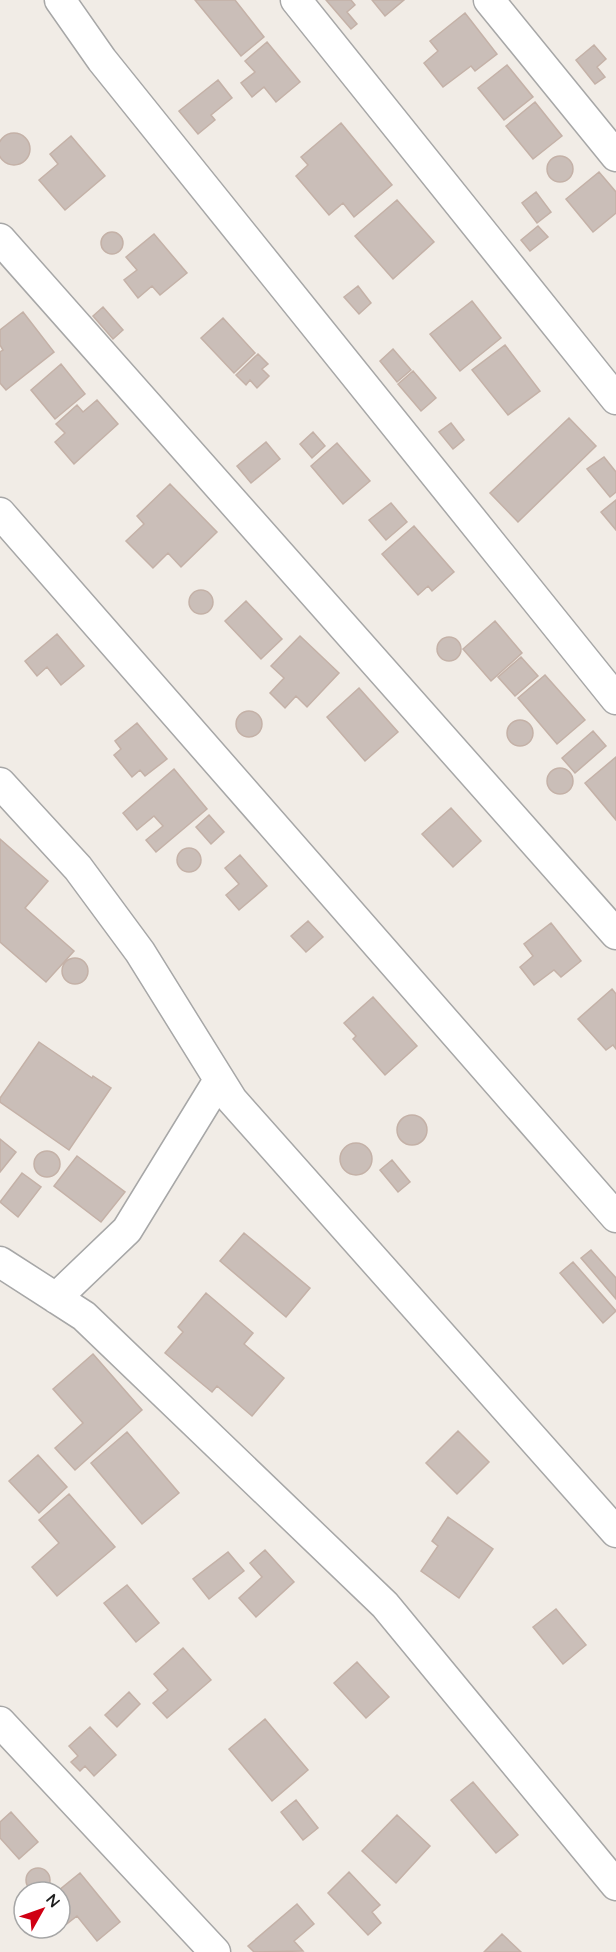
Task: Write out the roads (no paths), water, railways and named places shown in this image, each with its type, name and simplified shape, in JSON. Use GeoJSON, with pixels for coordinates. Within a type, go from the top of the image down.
{"type":"FeatureCollection","features":[{"type":"Feature","properties":{"kind":"street"},"geometry":{"type":"LineString","coordinates":[[60,0],[102,60],[616,699]]}},
{"type":"Feature","properties":{"kind":"street"},"geometry":{"type":"LineString","coordinates":[[296,0],[616,399]]}},
{"type":"Feature","properties":{"kind":"street"},"geometry":{"type":"LineString","coordinates":[[489,0],[616,156]]}},
{"type":"Feature","properties":{"kind":"street"},"geometry":{"type":"LineString","coordinates":[[0,239],[616,934]]}},
{"type":"Feature","properties":{"kind":"street"},"geometry":{"type":"LineString","coordinates":[[0,513],[616,1216]]}},
{"type":"Feature","properties":{"kind":"street"},"geometry":{"type":"LineString","coordinates":[[0,783],[78,868],[140,952],[232,1100],[616,1532]]}},
{"type":"Feature","properties":{"kind":"street"},"geometry":{"type":"LineString","coordinates":[[56,1298],[127,1230],[219,1080]]}},
{"type":"Feature","properties":{"kind":"street"},"geometry":{"type":"LineString","coordinates":[[0,1262],[84,1316],[385,1605],[616,1885]]}},
{"type":"Feature","properties":{"kind":"street"},"geometry":{"type":"LineString","coordinates":[[0,1722],[215,1952]]}}]}
